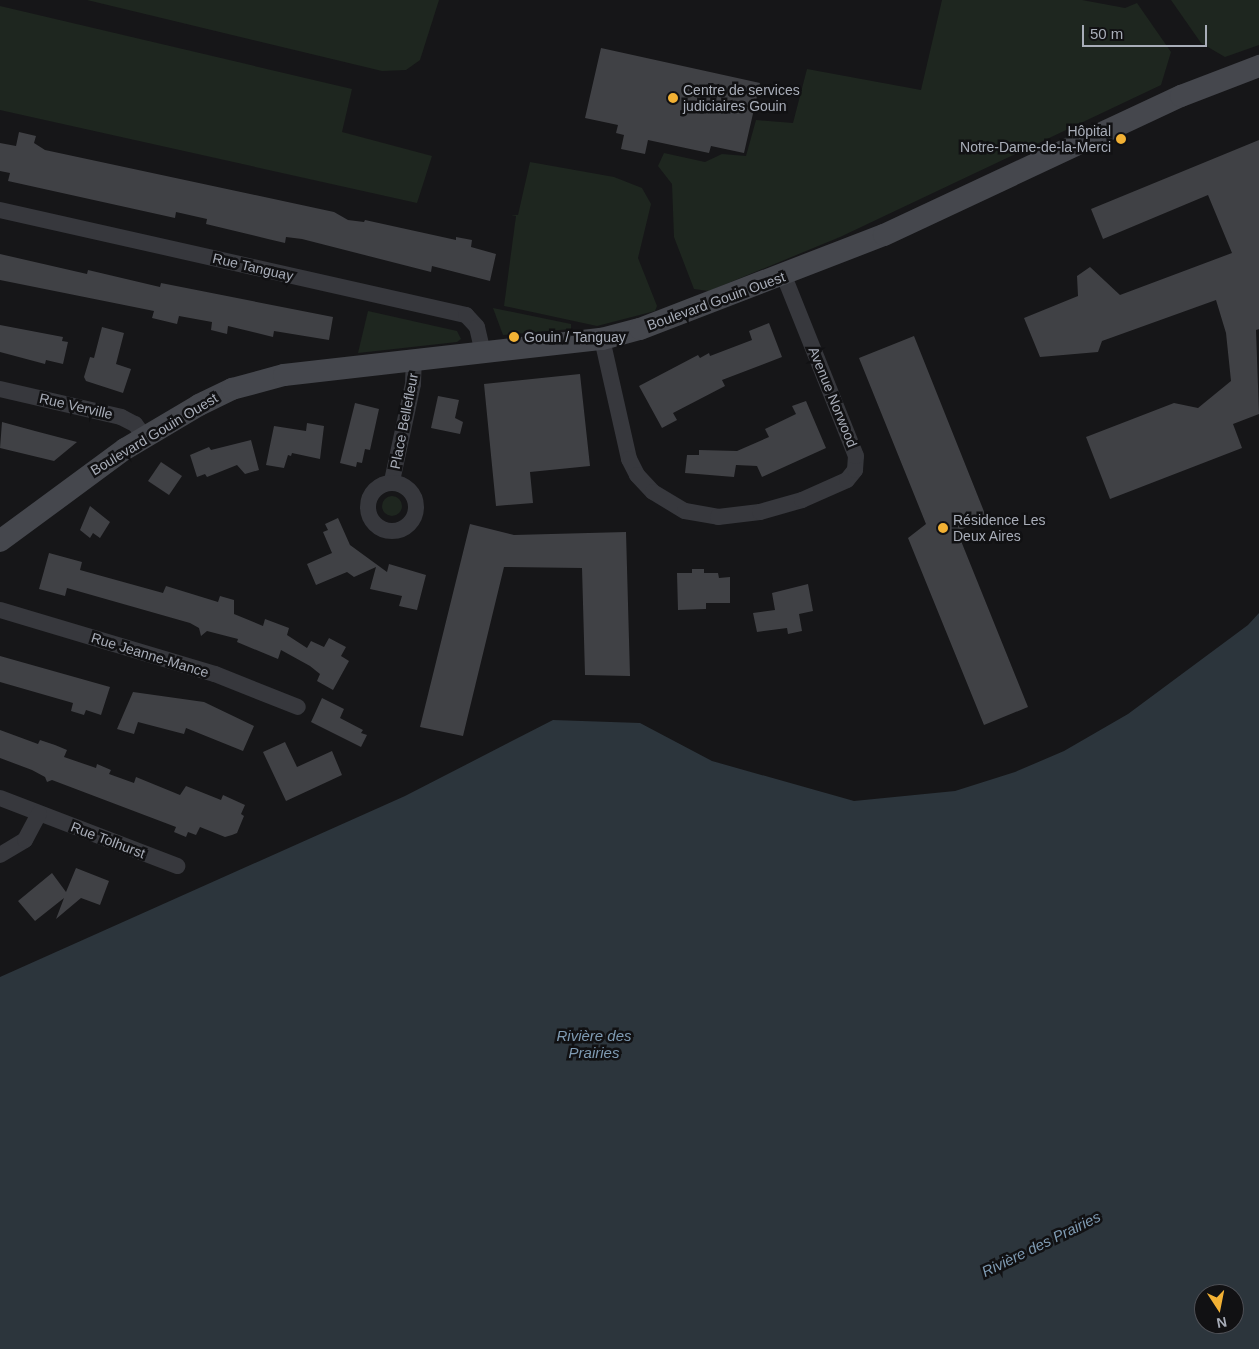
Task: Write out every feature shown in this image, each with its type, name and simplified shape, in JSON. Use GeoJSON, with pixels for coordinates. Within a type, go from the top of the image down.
{"type":"FeatureCollection","features":[{"type":"Feature","properties":{"kind":"street","name":"Boulevard Gouin Ouest"},"geometry":{"type":"LineString","coordinates":[[0,541],[73,484],[144,436],[199,404],[252,382],[414,360],[602,339],[655,324],[784,276],[953,204],[1181,96],[1259,66]]}},
{"type":"Feature","properties":{"kind":"street","name":"Rue Tanguay"},"geometry":{"type":"LineString","coordinates":[[0,210],[466,315],[475,322],[483,352]]}},
{"type":"Feature","properties":{"kind":"street","name":"Avenue Norwood"},"geometry":{"type":"LineString","coordinates":[[602,339],[628,459],[637,475],[653,492],[685,511],[718,517],[760,512],[802,500],[847,480],[855,470],[856,456],[784,276]]}},
{"type":"Feature","properties":{"kind":"street","name":"Place Bellefleur"},"geometry":{"type":"LineString","coordinates":[[392,481],[414,384],[414,360]]}},
{"type":"Feature","properties":{"kind":"street","name":"Rue Verville"},"geometry":{"type":"LineString","coordinates":[[0,389],[121,416],[134,424],[144,436]]}},
{"type":"Feature","properties":{"kind":"street","name":"Rue Jeanne-Mance"},"geometry":{"type":"LineString","coordinates":[[0,610],[215,674],[298,707]]}},
{"type":"Feature","properties":{"kind":"street","name":"Rue Tolhurst"},"geometry":{"type":"LineString","coordinates":[[0,798],[177,866]]}},
{"type":"Feature","properties":{"kind":"street"},"geometry":{"type":"LineString","coordinates":[[0,855],[25,840],[39,814]]}},
{"type":"Feature","properties":{"kind":"shaded area"},"geometry":{"type":"Polygon","coordinates":[[[87,0],[439,0],[420,60],[406,70],[382,71],[87,0]]]}},
{"type":"Feature","properties":{"kind":"shaded area"},"geometry":{"type":"Polygon","coordinates":[[[942,0],[1082,0],[1125,8],[1137,3],[1171,52],[1161,85],[840,237],[709,291],[694,289],[674,237],[672,184],[658,166],[664,153],[705,162],[722,154],[746,156],[756,120],[793,123],[807,69],[921,90],[942,0]]]}},
{"type":"Feature","properties":{"kind":"shaded area"},"geometry":{"type":"Polygon","coordinates":[[[1171,0],[1259,0],[1259,45],[1225,57],[1201,43],[1171,0]]]}},
{"type":"Feature","properties":{"kind":"shaded area"},"geometry":{"type":"Polygon","coordinates":[[[0,6],[352,89],[342,132],[432,156],[417,203],[0,110],[0,6]]]}},
{"type":"Feature","properties":{"kind":"shaded area"},"geometry":{"type":"Polygon","coordinates":[[[530,162],[614,177],[642,188],[651,204],[638,258],[657,306],[655,311],[597,326],[504,306],[516,216],[511,215],[518,215],[530,162]]]}},
{"type":"Feature","properties":{"kind":"shaded area"},"geometry":{"type":"Polygon","coordinates":[[[493,308],[571,324],[571,329],[503,335],[493,308]]]}},
{"type":"Feature","properties":{"kind":"shaded area"},"geometry":{"type":"Polygon","coordinates":[[[368,311],[457,331],[461,339],[457,342],[358,353],[368,311]]]}},
{"type":"Feature","properties":{"kind":"shaded area"},"geometry":{"type":"Polygon","coordinates":[[[388,496],[396,496],[402,502],[402,510],[396,516],[388,516],[382,510],[382,502],[388,496]]]}},
{"type":"Feature","properties":{"kind":"water","name":"Rivière des Prairies"},"geometry":{"type":"Polygon","coordinates":[[[1259,613],[1259,1349],[0,1349],[0,977],[405,796],[553,720],[640,723],[712,761],[854,801],[955,791],[1015,772],[1064,751],[1128,714],[1248,625],[1259,613]]]}},
{"type":"Feature","properties":{"kind":"building","name":"Centre de services judiciaires Gouin"},"geometry":{"type":"Polygon","coordinates":[[[601,48],[760,83],[744,153],[711,146],[709,153],[648,140],[645,154],[621,149],[624,135],[616,133],[618,125],[585,118],[601,48]]]}},
{"type":"Feature","properties":{"kind":"building"},"geometry":{"type":"Polygon","coordinates":[[[19,132],[36,136],[34,143],[45,150],[334,212],[348,220],[364,222],[365,220],[456,240],[456,237],[472,240],[471,247],[496,254],[490,281],[432,266],[431,272],[302,239],[286,237],[285,243],[206,224],[207,219],[176,212],[175,218],[8,181],[10,173],[0,171],[0,143],[16,146],[19,132]]]}},
{"type":"Feature","properties":{"kind":"building"},"geometry":{"type":"Polygon","coordinates":[[[1259,140],[1259,329],[1256,330],[1259,414],[1233,424],[1242,448],[1110,499],[1086,437],[1174,403],[1198,408],[1231,381],[1226,333],[1216,300],[1102,341],[1098,352],[1040,357],[1024,318],[1078,296],[1077,276],[1090,267],[1120,295],[1232,253],[1208,195],[1103,239],[1091,209],[1259,140]]]}},
{"type":"Feature","properties":{"kind":"building"},"geometry":{"type":"Polygon","coordinates":[[[0,254],[87,274],[88,270],[160,287],[161,283],[333,317],[329,340],[274,331],[273,337],[228,326],[227,334],[211,330],[212,322],[179,316],[177,324],[152,318],[154,311],[0,280],[0,254]]]}},
{"type":"Feature","properties":{"kind":"building"},"geometry":{"type":"Polygon","coordinates":[[[769,323],[782,357],[722,380],[725,386],[673,413],[677,420],[662,428],[639,386],[698,355],[700,358],[709,353],[710,356],[752,340],[749,331],[769,323]]]}},
{"type":"Feature","properties":{"kind":"building"},"geometry":{"type":"Polygon","coordinates":[[[0,325],[63,337],[62,341],[68,342],[63,364],[46,360],[45,364],[0,352],[0,325]]]}},
{"type":"Feature","properties":{"kind":"building"},"geometry":{"type":"Polygon","coordinates":[[[102,327],[124,333],[116,364],[131,369],[123,393],[86,381],[84,377],[90,357],[94,358],[102,327]]]}},
{"type":"Feature","properties":{"kind":"building","name":"Résidence Les Deux Aires"},"geometry":{"type":"Polygon","coordinates":[[[914,336],[987,519],[957,531],[1028,707],[984,725],[908,538],[926,524],[859,358],[914,336]]]}},
{"type":"Feature","properties":{"kind":"building"},"geometry":{"type":"Polygon","coordinates":[[[580,374],[590,466],[530,472],[533,503],[496,506],[484,384],[580,374]]]}},
{"type":"Feature","properties":{"kind":"building"},"geometry":{"type":"Polygon","coordinates":[[[438,396],[459,400],[455,418],[463,422],[460,434],[431,428],[438,396]]]}},
{"type":"Feature","properties":{"kind":"building"},"geometry":{"type":"Polygon","coordinates":[[[806,401],[826,448],[762,477],[757,466],[736,465],[734,477],[685,473],[687,455],[699,455],[699,450],[737,451],[769,437],[765,429],[796,414],[792,406],[806,401]]]}},
{"type":"Feature","properties":{"kind":"building"},"geometry":{"type":"Polygon","coordinates":[[[355,403],[379,409],[370,450],[365,449],[362,463],[357,462],[356,467],[340,463],[355,403]]]}},
{"type":"Feature","properties":{"kind":"building"},"geometry":{"type":"Polygon","coordinates":[[[2,422],[77,442],[54,461],[0,448],[2,422]]]}},
{"type":"Feature","properties":{"kind":"building"},"geometry":{"type":"Polygon","coordinates":[[[307,423],[324,426],[320,459],[292,453],[291,456],[288,455],[284,468],[266,465],[274,426],[306,431],[307,423]]]}},
{"type":"Feature","properties":{"kind":"building"},"geometry":{"type":"Polygon","coordinates":[[[251,440],[259,470],[245,474],[237,465],[207,477],[205,474],[197,477],[190,455],[209,447],[211,450],[251,440]]]}},
{"type":"Feature","properties":{"kind":"building"},"geometry":{"type":"Polygon","coordinates":[[[161,462],[182,476],[169,495],[148,481],[161,462]]]}},
{"type":"Feature","properties":{"kind":"building"},"geometry":{"type":"Polygon","coordinates":[[[90,506],[110,522],[100,538],[93,533],[90,538],[80,530],[90,506]]]}},
{"type":"Feature","properties":{"kind":"building"},"geometry":{"type":"Polygon","coordinates":[[[338,518],[350,545],[387,572],[389,564],[426,575],[417,610],[399,606],[402,596],[370,589],[376,567],[354,577],[347,572],[316,585],[307,564],[332,553],[323,532],[328,530],[325,524],[338,518]]]}},
{"type":"Feature","properties":{"kind":"building"},"geometry":{"type":"Polygon","coordinates":[[[470,524],[514,535],[626,532],[630,676],[585,675],[582,568],[504,567],[463,736],[420,727],[470,524]]]}},
{"type":"Feature","properties":{"kind":"building"},"geometry":{"type":"Polygon","coordinates":[[[49,553],[82,562],[80,570],[163,593],[166,586],[218,602],[220,596],[234,600],[234,614],[263,626],[265,619],[289,628],[287,635],[307,648],[311,641],[324,647],[329,638],[346,647],[341,656],[349,661],[333,690],[317,681],[320,674],[310,666],[281,650],[278,659],[237,642],[238,639],[207,631],[201,636],[199,628],[190,623],[67,588],[65,596],[39,589],[49,553]]]}},
{"type":"Feature","properties":{"kind":"building"},"geometry":{"type":"Polygon","coordinates":[[[692,569],[704,569],[704,573],[718,573],[719,578],[730,577],[730,603],[706,603],[706,609],[678,610],[677,573],[692,573],[692,569]]]}},
{"type":"Feature","properties":{"kind":"building"},"geometry":{"type":"Polygon","coordinates":[[[808,584],[813,611],[799,614],[802,631],[788,634],[787,628],[757,632],[753,613],[775,610],[772,593],[808,584]]]}},
{"type":"Feature","properties":{"kind":"building"},"geometry":{"type":"Polygon","coordinates":[[[0,656],[110,687],[101,715],[86,710],[84,715],[71,711],[73,703],[0,682],[0,656]]]}},
{"type":"Feature","properties":{"kind":"building"},"geometry":{"type":"Polygon","coordinates":[[[133,692],[204,702],[254,726],[243,751],[186,728],[184,734],[138,722],[134,734],[117,729],[133,692]]]}},
{"type":"Feature","properties":{"kind":"building"},"geometry":{"type":"Polygon","coordinates":[[[322,698],[344,709],[340,718],[363,730],[361,733],[367,735],[361,747],[311,722],[322,698]]]}},
{"type":"Feature","properties":{"kind":"building"},"geometry":{"type":"Polygon","coordinates":[[[0,730],[38,744],[40,740],[55,745],[67,750],[64,757],[96,768],[97,764],[111,770],[109,774],[134,783],[136,777],[180,795],[186,786],[221,800],[223,795],[245,805],[241,814],[244,816],[237,833],[232,835],[225,837],[200,827],[196,835],[188,832],[186,837],[174,832],[176,827],[52,780],[47,782],[45,777],[32,770],[0,758],[0,730]]]}},
{"type":"Feature","properties":{"kind":"building"},"geometry":{"type":"Polygon","coordinates":[[[285,742],[297,767],[332,751],[342,775],[286,801],[263,752],[285,742]]]}},
{"type":"Feature","properties":{"kind":"building"},"geometry":{"type":"Polygon","coordinates":[[[76,868],[109,881],[100,905],[81,898],[56,919],[64,898],[35,921],[18,901],[52,873],[66,892],[76,868]]]}},
{"type":"Feature","properties":{"kind":"place","name":"Centre de services judiciaires Gouin"},"geometry":{"type":"Point","coordinates":[673,98]}},
{"type":"Feature","properties":{"kind":"place","name":"Hôpital Notre-Dame-de-la-Merci"},"geometry":{"type":"Point","coordinates":[1121,139]}},
{"type":"Feature","properties":{"kind":"place","name":"Gouin / Tanguay"},"geometry":{"type":"Point","coordinates":[514,337]}},
{"type":"Feature","properties":{"kind":"place","name":"Résidence Les Deux Aires"},"geometry":{"type":"Point","coordinates":[943,528]}}]}
